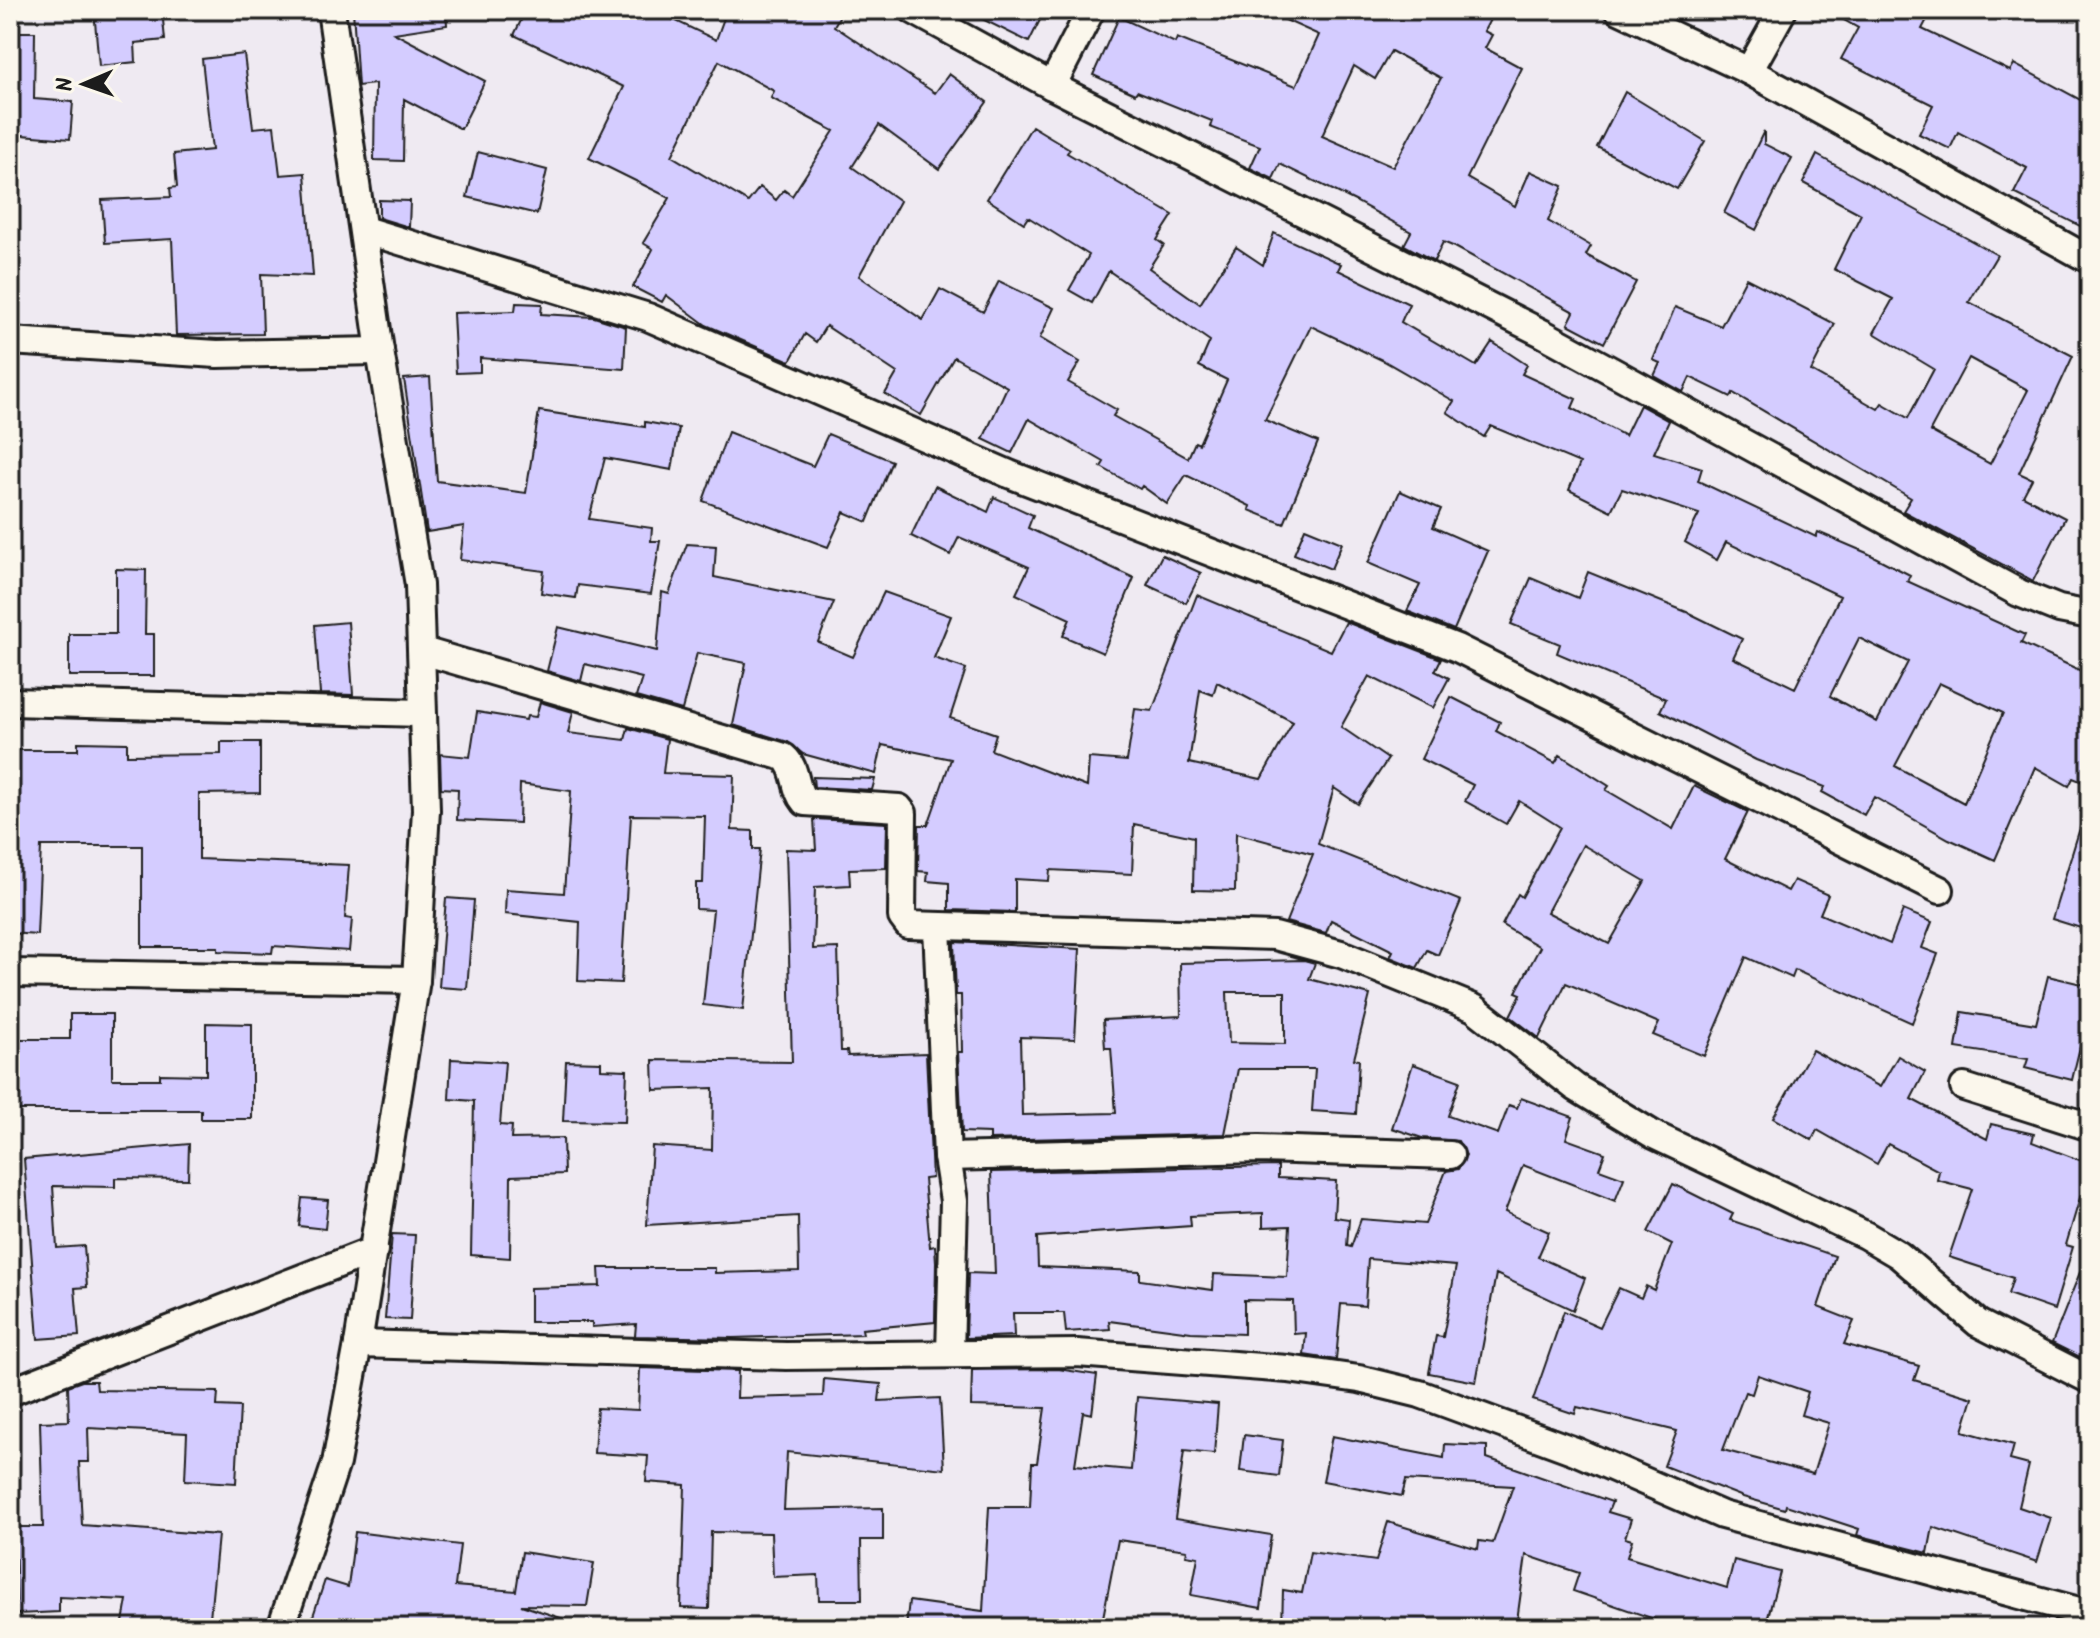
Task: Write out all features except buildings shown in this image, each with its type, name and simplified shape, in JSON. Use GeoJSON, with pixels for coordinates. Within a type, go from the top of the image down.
{"type":"FeatureCollection","features":[{"type":"Feature","properties":{"kind":"street"},"geometry":{"type":"LineString","coordinates":[[281,1628],[336,1463],[358,1344],[416,980],[426,810],[419,585],[380,351],[331,10]]}},
{"type":"Feature","properties":{"kind":"street"},"geometry":{"type":"LineString","coordinates":[[913,10],[1052,86],[1542,333],[2019,593],[2059,609],[2090,615]]}},
{"type":"Feature","properties":{"kind":"street"},"geometry":{"type":"LineString","coordinates":[[1052,86],[1091,10]]}},
{"type":"Feature","properties":{"kind":"street"},"geometry":{"type":"LineString","coordinates":[[1619,10],[1749,71],[2090,260]]}},
{"type":"Feature","properties":{"kind":"street"},"geometry":{"type":"LineString","coordinates":[[1749,71],[1783,10]]}},
{"type":"Feature","properties":{"kind":"street"},"geometry":{"type":"LineString","coordinates":[[364,230],[648,317],[1009,474],[1457,648],[1940,890]]}},
{"type":"Feature","properties":{"kind":"street"},"geometry":{"type":"LineString","coordinates":[[10,341],[217,354],[380,351]]}},
{"type":"Feature","properties":{"kind":"street"},"geometry":{"type":"LineString","coordinates":[[423,651],[784,757],[792,764],[799,796],[805,802],[899,808],[903,813],[902,917],[908,925],[1275,936],[1341,954],[1474,1008],[1575,1087],[1654,1135],[1865,1235],[1899,1255],[1978,1323],[2090,1380]]}},
{"type":"Feature","properties":{"kind":"street"},"geometry":{"type":"LineString","coordinates":[[10,702],[422,713]]}},
{"type":"Feature","properties":{"kind":"street"},"geometry":{"type":"LineString","coordinates":[[937,926],[947,1157],[954,1201],[950,1354]]}},
{"type":"Feature","properties":{"kind":"street"},"geometry":{"type":"LineString","coordinates":[[10,973],[416,980]]}},
{"type":"Feature","properties":{"kind":"street"},"geometry":{"type":"LineString","coordinates":[[1964,1087],[2090,1127]]}},
{"type":"Feature","properties":{"kind":"street"},"geometry":{"type":"LineString","coordinates":[[947,1157],[1259,1149],[1450,1155]]}},
{"type":"Feature","properties":{"kind":"street"},"geometry":{"type":"LineString","coordinates":[[10,1392],[374,1250]]}},
{"type":"Feature","properties":{"kind":"street"},"geometry":{"type":"LineString","coordinates":[[358,1344],[786,1356],[1077,1353],[1288,1369],[1359,1379],[1420,1394],[1575,1451],[1722,1515],[2090,1614]]}}]}
